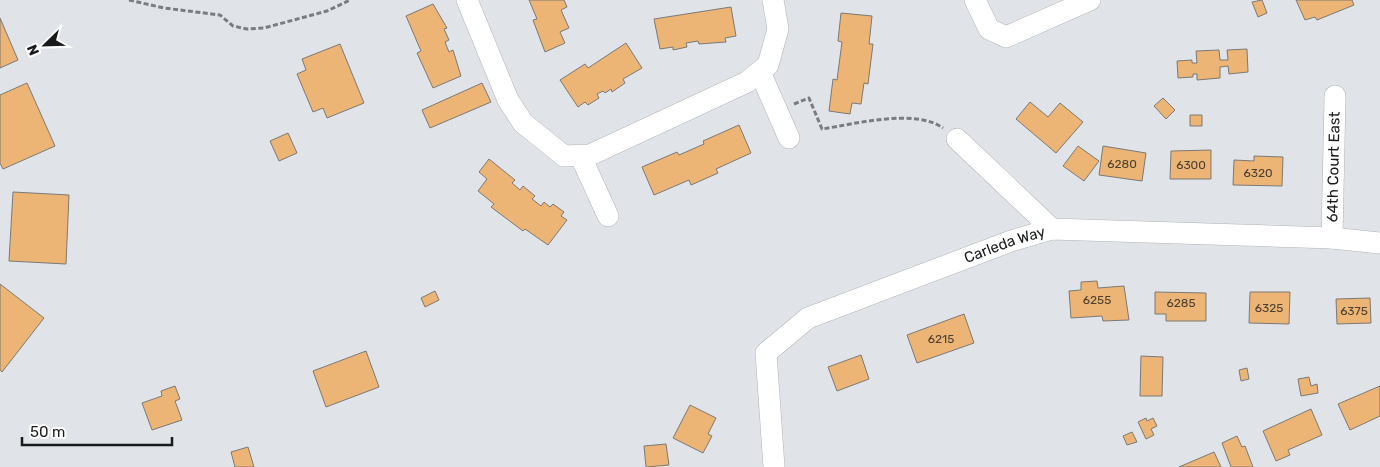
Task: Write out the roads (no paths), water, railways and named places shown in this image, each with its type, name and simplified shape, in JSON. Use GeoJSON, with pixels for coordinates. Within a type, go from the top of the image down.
{"type":"FeatureCollection","features":[{"type":"Feature","properties":{"kind":"street"},"geometry":{"type":"LineString","coordinates":[[467,0],[508,100],[523,124],[564,156],[581,157],[590,155],[747,82],[760,72],[768,65],[778,29],[773,0]]}},
{"type":"Feature","properties":{"kind":"street"},"geometry":{"type":"LineString","coordinates":[[975,0],[989,29],[1006,38],[1090,0]]}},
{"type":"Feature","properties":{"kind":"street"},"geometry":{"type":"LineString","coordinates":[[760,72],[789,138]]}},
{"type":"Feature","properties":{"kind":"street","name":"64th Court East"},"geometry":{"type":"LineString","coordinates":[[1332,238],[1335,96]]}},
{"type":"Feature","properties":{"kind":"street"},"geometry":{"type":"LineString","coordinates":[[957,139],[1052,229]]}},
{"type":"Feature","properties":{"kind":"street"},"geometry":{"type":"LineString","coordinates":[[581,157],[608,216]]}},
{"type":"Feature","properties":{"kind":"street","name":"Carleda Way"},"geometry":{"type":"LineString","coordinates":[[774,467],[766,353],[808,318],[1011,241],[1052,229],[1332,238],[1380,243]]}}]}
